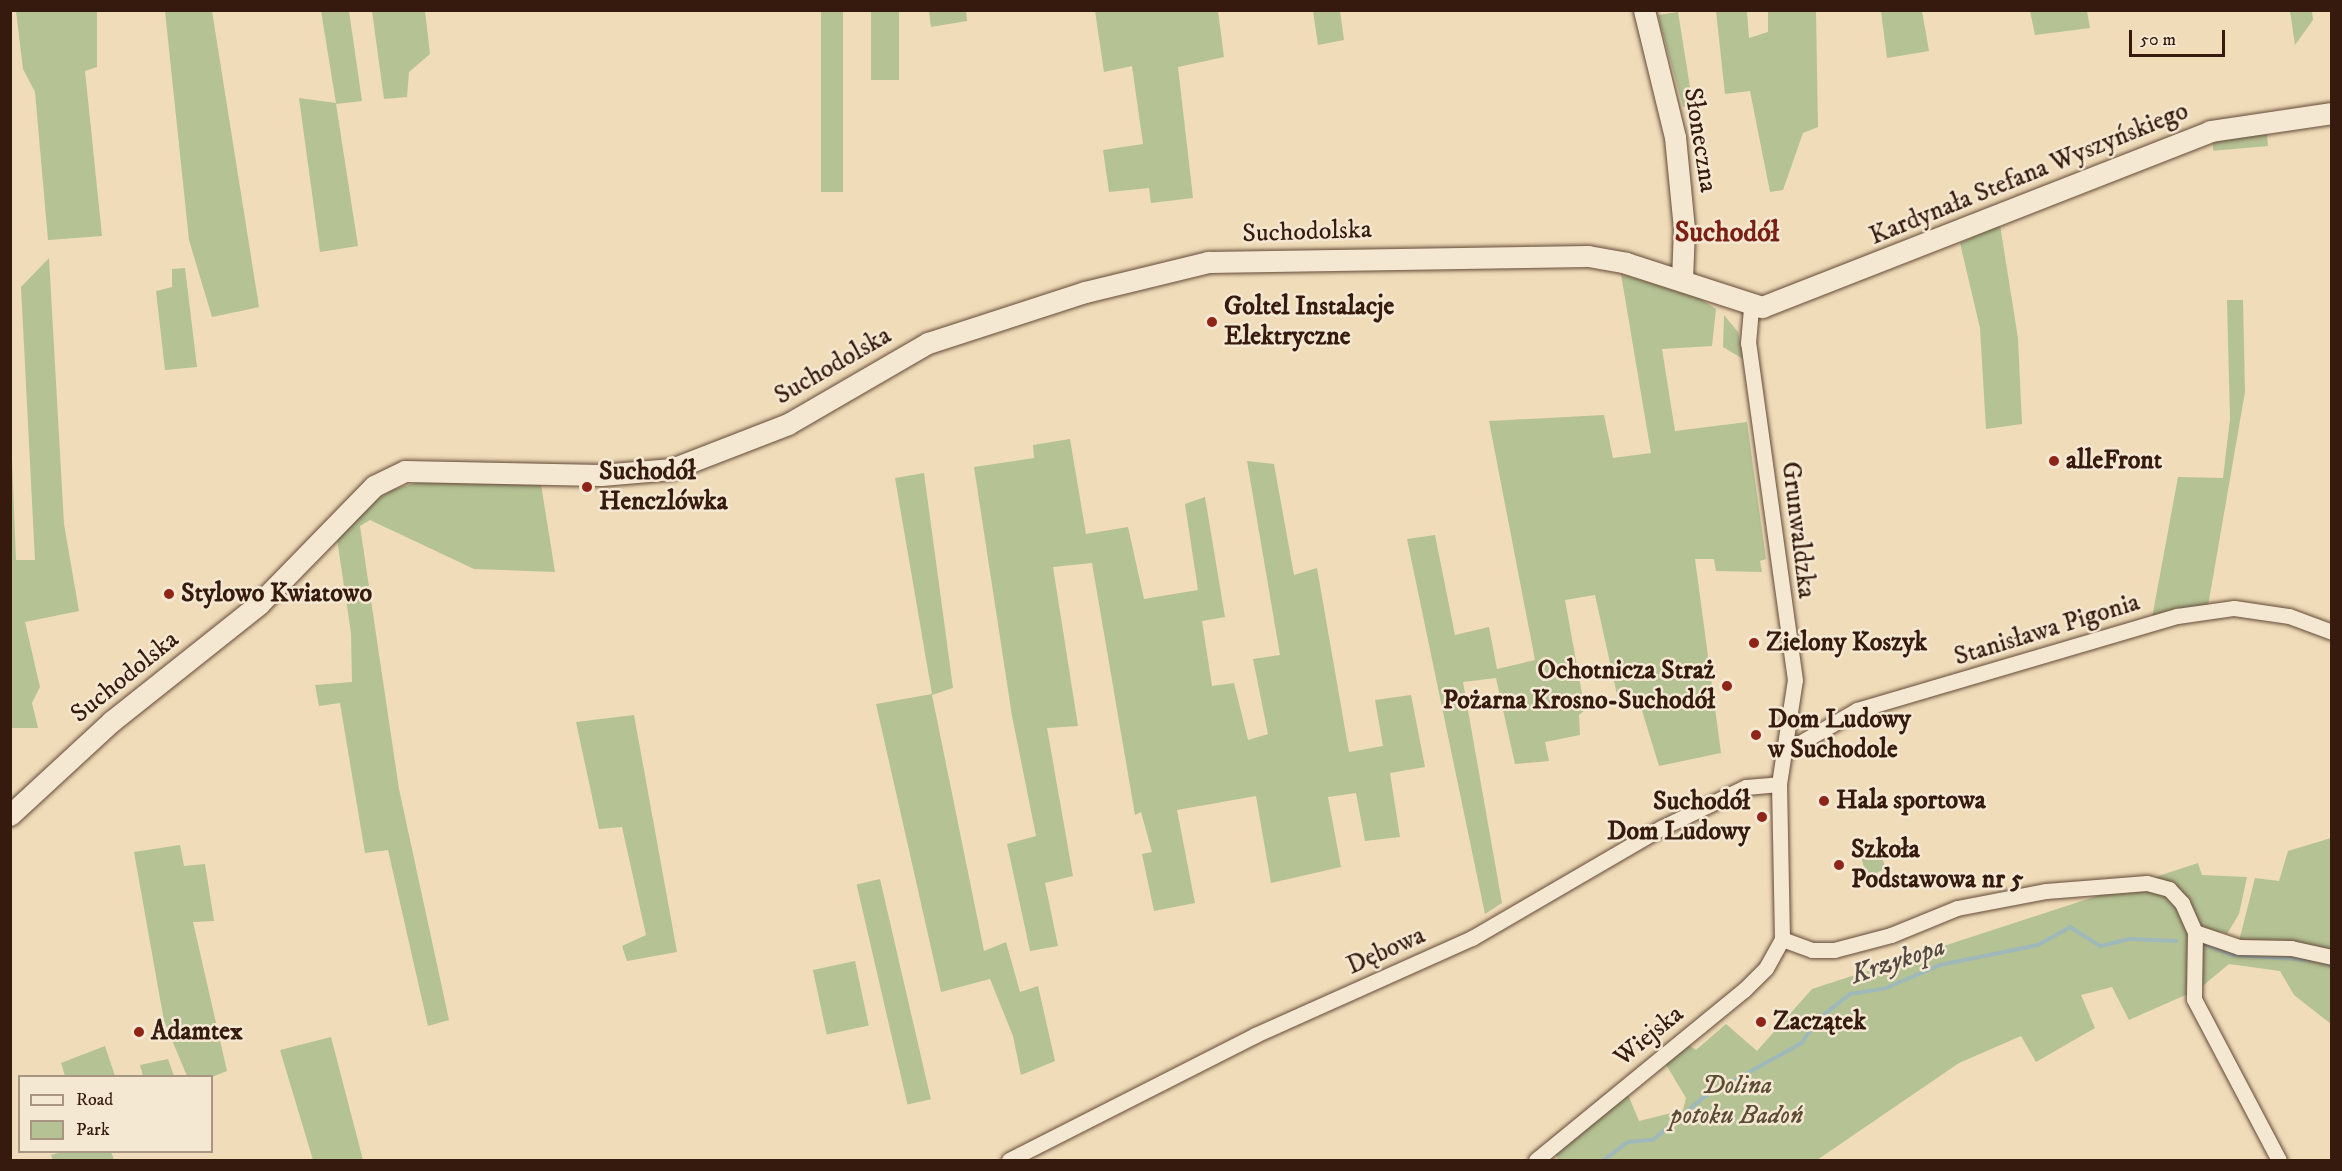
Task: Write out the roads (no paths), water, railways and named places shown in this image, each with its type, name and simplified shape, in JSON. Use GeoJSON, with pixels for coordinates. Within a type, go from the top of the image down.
{"type":"FeatureCollection","features":[{"type":"Feature","properties":{"kind":"street","name":"Słoneczna"},"geometry":{"type":"LineString","coordinates":[[1644,10],[1675,137],[1684,228],[1682,280]]}},
{"type":"Feature","properties":{"kind":"street","name":"Kardynała Stefana Wyszyńskiego"},"geometry":{"type":"LineString","coordinates":[[1751,306],[1833,282],[2210,131],[2331,113]]}},
{"type":"Feature","properties":{"kind":"street","name":"Suchodolska"},"geometry":{"type":"LineString","coordinates":[[10,815],[136,701],[259,604],[374,486],[405,471],[601,475],[672,469],[788,424],[928,343],[1128,279],[1208,262],[1574,256],[1626,263],[1682,280],[1751,306]]}},
{"type":"Feature","properties":{"kind":"street","name":"Grunwaldzka"},"geometry":{"type":"LineString","coordinates":[[1751,306],[1748,343],[1795,680],[1786,751],[1779,784],[1782,939]]}},
{"type":"Feature","properties":{"kind":"street","name":"Stanisława Pigonia"},"geometry":{"type":"LineString","coordinates":[[1786,751],[1857,710],[2177,616],[2234,608],[2289,616],[2331,632]]}},
{"type":"Feature","properties":{"kind":"street","name":"Dębowa"},"geometry":{"type":"LineString","coordinates":[[1009,1161],[1255,1035],[1472,938],[1735,792],[1779,784]]}},
{"type":"Feature","properties":{"kind":"street"},"geometry":{"type":"LineString","coordinates":[[1782,939],[1812,950],[1834,950],[1891,935],[1958,908],[2046,891],[2147,883],[2169,889],[2182,903],[2195,932],[2194,999],[2277,1160]]}},
{"type":"Feature","properties":{"kind":"street"},"geometry":{"type":"LineString","coordinates":[[2195,932],[2238,946],[2291,948],[2331,957]]}},
{"type":"Feature","properties":{"kind":"street","name":"Wiejska"},"geometry":{"type":"LineString","coordinates":[[1536,1161],[1744,990],[1766,968],[1782,939]]}},
{"type":"Feature","properties":{"kind":"waterway","name":"Krzykopa"},"geometry":{"type":"LineString","coordinates":[[1604,1160],[1628,1142],[1653,1140],[1704,1097],[1802,1043],[1817,1020],[1850,994],[1886,988],[1940,965],[2038,945],[2070,927],[2101,946],[2130,939],[2176,941]]}},
{"type":"Feature","properties":{"kind":"waterway","name":"Krzykopa"},"geometry":{"type":"LineString","coordinates":[[2201,943],[2233,955],[2312,960]]}},
{"type":"Feature","properties":{"kind":"waterway","name":"Krzykopa"},"geometry":{"type":"LineString","coordinates":[[2322,962],[2332,965]]}},
{"type":"Feature","properties":{"kind":"place","name":"Goltel Instalacje Elektryczne"},"geometry":{"type":"Point","coordinates":[1212,322]}},
{"type":"Feature","properties":{"kind":"place","name":"alleFront"},"geometry":{"type":"Point","coordinates":[2054,461]}},
{"type":"Feature","properties":{"kind":"place","name":"Suchodół Henczlówka"},"geometry":{"type":"Point","coordinates":[587,487]}},
{"type":"Feature","properties":{"kind":"place","name":"Stylowo Kwiatowo"},"geometry":{"type":"Point","coordinates":[169,594]}},
{"type":"Feature","properties":{"kind":"place","name":"Zielony Koszyk"},"geometry":{"type":"Point","coordinates":[1754,643]}},
{"type":"Feature","properties":{"kind":"place","name":"Ochotnicza Straż Pożarna Krosno-Suchodół"},"geometry":{"type":"Point","coordinates":[1727,686]}},
{"type":"Feature","properties":{"kind":"place","name":"Dom Ludowy w Suchodole"},"geometry":{"type":"Point","coordinates":[1756,735]}},
{"type":"Feature","properties":{"kind":"place","name":"Hala sportowa"},"geometry":{"type":"Point","coordinates":[1824,801]}},
{"type":"Feature","properties":{"kind":"place","name":"Suchodół Dom Ludowy"},"geometry":{"type":"Point","coordinates":[1762,817]}},
{"type":"Feature","properties":{"kind":"place","name":"Szkoła Podstawowa nr 5"},"geometry":{"type":"Point","coordinates":[1839,865]}},
{"type":"Feature","properties":{"kind":"place","name":"Zaczątek"},"geometry":{"type":"Point","coordinates":[1761,1022]}},
{"type":"Feature","properties":{"kind":"place","name":"Adamtex"},"geometry":{"type":"Point","coordinates":[139,1032]}},
{"type":"Feature","properties":{"kind":"district","name":"Suchodół"},"geometry":{"type":"Point","coordinates":[1727,233]}},
{"type":"Feature","properties":{"kind":"park label","name":"Dolina potoku Badoń"},"geometry":{"type":"Point","coordinates":[1737,1101]}}]}
